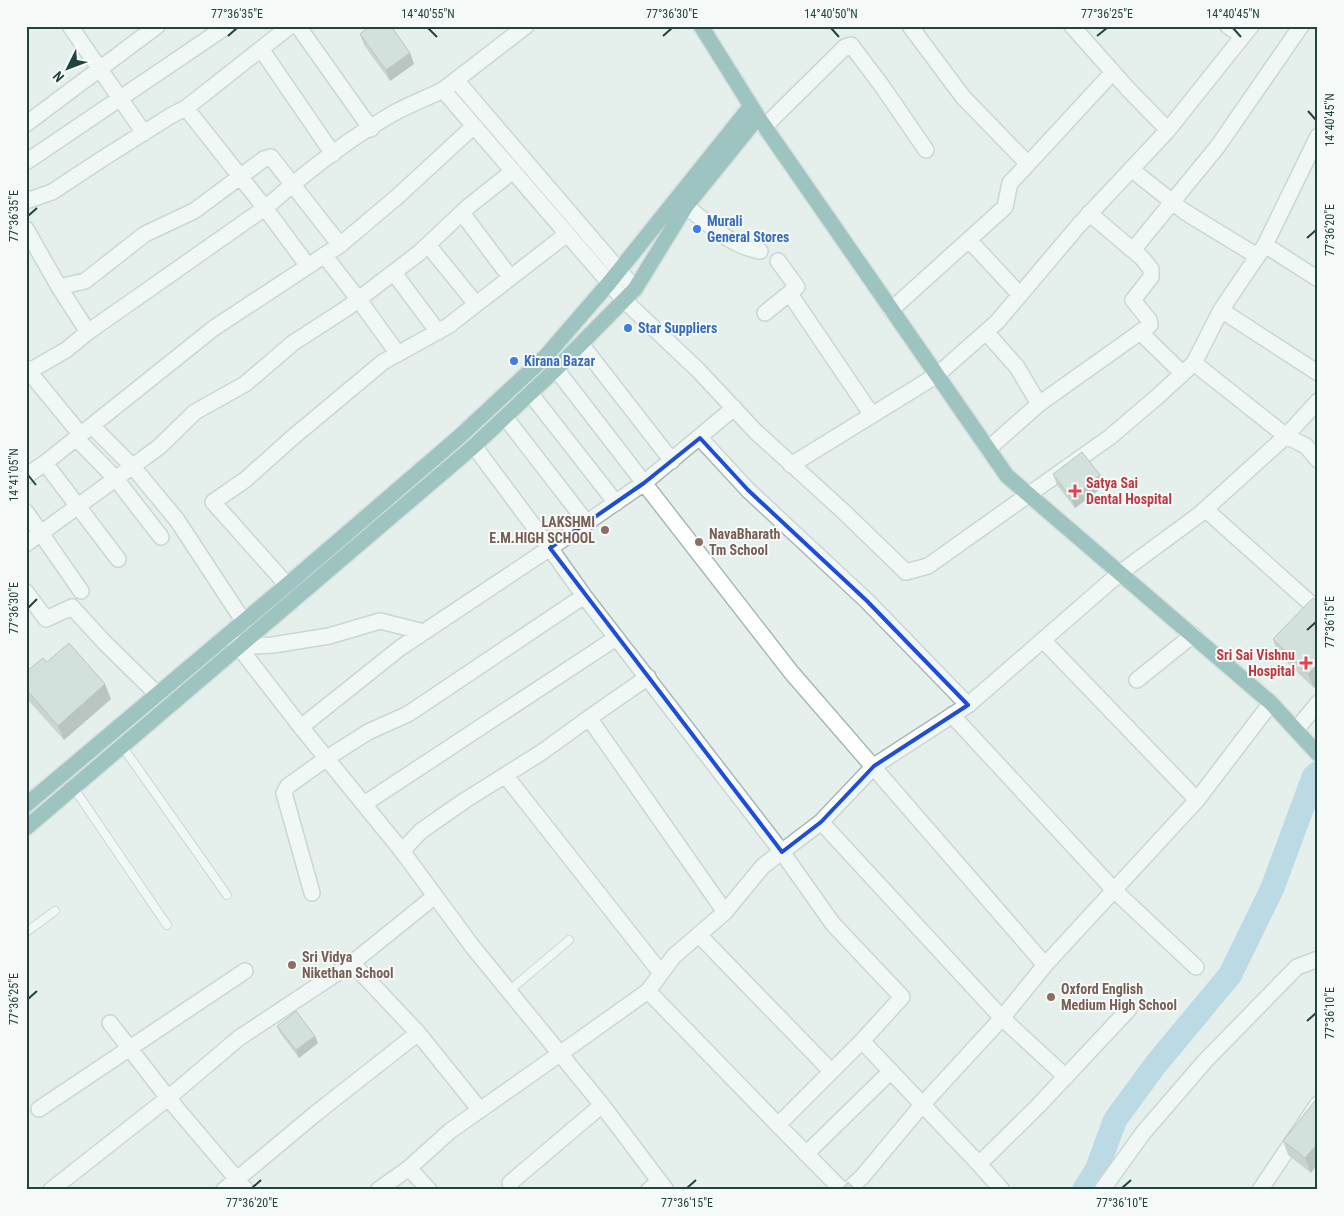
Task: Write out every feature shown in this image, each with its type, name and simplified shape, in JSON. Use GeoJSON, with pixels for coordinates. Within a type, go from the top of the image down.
{"type":"FeatureCollection","features":[{"type":"Feature","properties":{"kind":"highway"},"geometry":{"type":"LineString","coordinates":[[706,28],[758,117],[1006,476],[1271,703],[1318,754]]}},
{"type":"Feature","properties":{"kind":"highway"},"geometry":{"type":"LineString","coordinates":[[26,828],[474,446],[556,369],[630,295],[686,206],[758,117]]}},
{"type":"Feature","properties":{"kind":"highway"},"geometry":{"type":"LineString","coordinates":[[26,805],[244,622],[459,437],[546,356],[619,271],[758,117]]}},
{"type":"Feature","properties":{"kind":"highway"},"geometry":{"type":"LineString","coordinates":[[72,765],[79,782]]}},
{"type":"Feature","properties":{"kind":"street"},"geometry":{"type":"LineString","coordinates":[[26,124],[157,26]]}},
{"type":"Feature","properties":{"kind":"street"},"geometry":{"type":"LineString","coordinates":[[26,162],[227,26]]}},
{"type":"Feature","properties":{"kind":"street"},"geometry":{"type":"LineString","coordinates":[[26,201],[52,192],[172,115],[186,108],[290,26]]}},
{"type":"Feature","properties":{"kind":"street"},"geometry":{"type":"LineString","coordinates":[[298,26],[371,128]]}},
{"type":"Feature","properties":{"kind":"street"},"geometry":{"type":"LineString","coordinates":[[161,537],[83,433],[27,371],[66,350],[88,332],[265,208],[293,184],[371,128],[394,113],[443,90],[526,26]]}},
{"type":"Feature","properties":{"kind":"street"},"geometry":{"type":"LineString","coordinates":[[910,26],[963,97],[1028,164]]}},
{"type":"Feature","properties":{"kind":"street"},"geometry":{"type":"LineString","coordinates":[[1072,26],[1168,130]]}},
{"type":"Feature","properties":{"kind":"street"},"geometry":{"type":"LineString","coordinates":[[791,465],[937,375],[997,322],[1089,213],[1168,130],[1247,31],[1228,26]]}},
{"type":"Feature","properties":{"kind":"street"},"geometry":{"type":"LineString","coordinates":[[1133,250],[1218,146],[1301,26]]}},
{"type":"Feature","properties":{"kind":"street"},"geometry":{"type":"LineString","coordinates":[[76,28],[100,70],[144,133]]}},
{"type":"Feature","properties":{"kind":"street"},"geometry":{"type":"LineString","coordinates":[[758,117],[845,47],[851,45],[926,150]]}},
{"type":"Feature","properties":{"kind":"street"},"geometry":{"type":"LineString","coordinates":[[261,49],[333,154]]}},
{"type":"Feature","properties":{"kind":"street"},"geometry":{"type":"LineString","coordinates":[[891,310],[1005,207],[1010,183],[1113,72]]}},
{"type":"Feature","properties":{"kind":"street"},"geometry":{"type":"LineString","coordinates":[[456,80],[619,271],[630,295],[698,370],[791,465],[906,572],[928,566],[1110,437],[1194,363],[1221,310],[1261,250],[1318,136]]}},
{"type":"Feature","properties":{"kind":"street"},"geometry":{"type":"LineString","coordinates":[[443,90],[609,283],[630,295]]}},
{"type":"Feature","properties":{"kind":"street"},"geometry":{"type":"LineString","coordinates":[[186,108],[308,266]]}},
{"type":"Feature","properties":{"kind":"street"},"geometry":{"type":"LineString","coordinates":[[26,476],[45,463],[214,328],[340,245],[398,196],[474,126]]}},
{"type":"Feature","properties":{"kind":"street"},"geometry":{"type":"LineString","coordinates":[[58,287],[85,280],[145,234],[194,212],[240,176],[264,159],[271,157],[340,245]]}},
{"type":"Feature","properties":{"kind":"street"},"geometry":{"type":"LineString","coordinates":[[1131,169],[1185,212],[1318,279]]}},
{"type":"Feature","properties":{"kind":"street"},"geometry":{"type":"LineString","coordinates":[[26,544],[78,508],[159,447],[195,412],[244,384],[293,343],[359,300],[428,245],[462,213],[513,171]]}},
{"type":"Feature","properties":{"kind":"street"},"geometry":{"type":"LineString","coordinates":[[686,206],[729,240],[744,247],[760,251]]}},
{"type":"Feature","properties":{"kind":"street"},"geometry":{"type":"LineString","coordinates":[[462,213],[510,277]]}},
{"type":"Feature","properties":{"kind":"street"},"geometry":{"type":"LineString","coordinates":[[988,449],[1039,404],[1150,325],[1150,322],[1133,300],[1152,273],[1146,262],[1089,213]]}},
{"type":"Feature","properties":{"kind":"street"},"geometry":{"type":"LineString","coordinates":[[26,230],[58,287],[88,332]]}},
{"type":"Feature","properties":{"kind":"street"},"geometry":{"type":"LineString","coordinates":[[287,585],[213,502],[245,480],[383,362],[448,326],[567,234]]}},
{"type":"Feature","properties":{"kind":"street"},"geometry":{"type":"LineString","coordinates":[[969,240],[1020,295]]}},
{"type":"Feature","properties":{"kind":"street"},"geometry":{"type":"LineString","coordinates":[[428,245],[476,304]]}},
{"type":"Feature","properties":{"kind":"street"},"geometry":{"type":"LineString","coordinates":[[324,255],[398,354]]}},
{"type":"Feature","properties":{"kind":"street"},"geometry":{"type":"LineString","coordinates":[[765,313],[790,294],[797,286],[778,261]]}},
{"type":"Feature","properties":{"kind":"street"},"geometry":{"type":"LineString","coordinates":[[394,273],[438,332]]}},
{"type":"Feature","properties":{"kind":"street"},"geometry":{"type":"LineString","coordinates":[[790,294],[872,415]]}},
{"type":"Feature","properties":{"kind":"street"},"geometry":{"type":"LineString","coordinates":[[1221,310],[1318,373]]}},
{"type":"Feature","properties":{"kind":"street"},"geometry":{"type":"LineString","coordinates":[[986,332],[1017,367],[1039,404]]}},
{"type":"Feature","properties":{"kind":"street"},"geometry":{"type":"LineString","coordinates":[[1140,332],[1182,373]]}},
{"type":"Feature","properties":{"kind":"street"},"geometry":{"type":"LineString","coordinates":[[581,344],[672,461]]}},
{"type":"Feature","properties":{"kind":"street"},"geometry":{"type":"LineString","coordinates":[[1194,363],[1286,436],[1306,446],[1318,460]]}},
{"type":"Feature","properties":{"kind":"street"},"geometry":{"type":"LineString","coordinates":[[556,369],[791,672],[1045,965]]}},
{"type":"Feature","properties":{"kind":"street"},"geometry":{"type":"LineString","coordinates":[[530,393],[616,503]]}},
{"type":"Feature","properties":{"kind":"street"},"geometry":{"type":"LineString","coordinates":[[378,1190],[409,1168],[450,1131],[648,990],[674,956],[725,912],[763,866],[821,822],[874,766],[968,704],[1120,574],[1206,509],[1286,436],[1318,401]]}},
{"type":"Feature","properties":{"kind":"street"},"geometry":{"type":"LineString","coordinates":[[301,727],[400,648],[644,483],[734,408]]}},
{"type":"Feature","properties":{"kind":"street"},"geometry":{"type":"LineString","coordinates":[[505,417],[587,523]]}},
{"type":"Feature","properties":{"kind":"street"},"geometry":{"type":"LineString","coordinates":[[83,433],[133,467],[188,534],[244,622]]}},
{"type":"Feature","properties":{"kind":"street"},"geometry":{"type":"LineString","coordinates":[[700,438],[748,490],[867,601],[968,704]]}},
{"type":"Feature","properties":{"kind":"street"},"geometry":{"type":"LineString","coordinates":[[474,446],[584,596],[782,852],[833,924],[902,997],[862,1041],[778,1125]]}},
{"type":"Feature","properties":{"kind":"street"},"geometry":{"type":"LineString","coordinates":[[45,463],[118,559]]}},
{"type":"Feature","properties":{"kind":"street"},"geometry":{"type":"LineString","coordinates":[[1206,509],[1318,610]]}},
{"type":"Feature","properties":{"kind":"street"},"geometry":{"type":"LineString","coordinates":[[26,512],[81,591]]}},
{"type":"Feature","properties":{"kind":"street"},"geometry":{"type":"LineString","coordinates":[[26,592],[46,619],[72,607],[156,694]]}},
{"type":"Feature","properties":{"kind":"street"},"geometry":{"type":"LineString","coordinates":[[312,893],[284,793],[288,786],[326,758],[368,732],[408,714],[584,596]]}},
{"type":"Feature","properties":{"kind":"street"},"geometry":{"type":"LineString","coordinates":[[238,647],[273,645],[329,636],[380,621],[424,632]]}},
{"type":"Feature","properties":{"kind":"street"},"geometry":{"type":"LineString","coordinates":[[229,634],[402,852],[472,946],[562,1053],[602,1105],[658,1187]]}},
{"type":"Feature","properties":{"kind":"street"},"geometry":{"type":"LineString","coordinates":[[1137,680],[1193,636]]}},
{"type":"Feature","properties":{"kind":"street"},"geometry":{"type":"LineString","coordinates":[[364,804],[616,638]]}},
{"type":"Feature","properties":{"kind":"street"},"geometry":{"type":"LineString","coordinates":[[1043,640],[1196,800]]}},
{"type":"Feature","properties":{"kind":"street"},"geometry":{"type":"LineString","coordinates":[[402,852],[421,831],[648,678]]}},
{"type":"Feature","properties":{"kind":"street"},"geometry":{"type":"LineString","coordinates":[[848,1190],[862,1177],[922,1105],[1002,1018],[1045,965],[1196,800],[1271,703]]}},
{"type":"Feature","properties":{"kind":"street"},"geometry":{"type":"LineString","coordinates":[[1296,730],[1318,704]]}},
{"type":"Feature","properties":{"kind":"street"},"geometry":{"type":"LineString","coordinates":[[952,715],[1114,890],[1196,967]]}},
{"type":"Feature","properties":{"kind":"street"},"geometry":{"type":"LineString","coordinates":[[589,718],[725,912]]}},
{"type":"Feature","properties":{"kind":"street"},"geometry":{"type":"LineString","coordinates":[[505,775],[661,973]]}},
{"type":"Feature","properties":{"kind":"street"},"geometry":{"type":"LineString","coordinates":[[821,822],[1002,1018],[1066,1077]]}},
{"type":"Feature","properties":{"kind":"street"},"geometry":{"type":"LineString","coordinates":[[51,1190],[168,1098],[239,1038],[352,963],[435,896]]}},
{"type":"Feature","properties":{"kind":"street"},"geometry":{"type":"LineString","coordinates":[[699,935],[832,1071]]}},
{"type":"Feature","properties":{"kind":"street"},"geometry":{"type":"LineString","coordinates":[[1102,1190],[1143,1133],[1206,1060],[1297,967],[1318,959]]}},
{"type":"Feature","properties":{"kind":"street"},"geometry":{"type":"LineString","coordinates":[[352,963],[418,1033],[480,1110]]}},
{"type":"Feature","properties":{"kind":"street"},"geometry":{"type":"LineString","coordinates":[[38,1109],[245,971]]}},
{"type":"Feature","properties":{"kind":"street"},"geometry":{"type":"LineString","coordinates":[[648,990],[842,1190]]}},
{"type":"Feature","properties":{"kind":"street"},"geometry":{"type":"LineString","coordinates":[[979,1164],[1040,1105],[1129,1009]]}},
{"type":"Feature","properties":{"kind":"street"},"geometry":{"type":"LineString","coordinates":[[110,1024],[168,1098],[241,1185]]}},
{"type":"Feature","properties":{"kind":"street"},"geometry":{"type":"LineString","coordinates":[[224,1190],[241,1185],[315,1114],[418,1033]]}},
{"type":"Feature","properties":{"kind":"street"},"geometry":{"type":"LineString","coordinates":[[862,1041],[1002,1190]]}},
{"type":"Feature","properties":{"kind":"street"},"geometry":{"type":"LineString","coordinates":[[806,1154],[891,1071]]}},
{"type":"Feature","properties":{"kind":"street"},"geometry":{"type":"LineString","coordinates":[[1260,1190],[1318,1104]]}},
{"type":"Feature","properties":{"kind":"street"},"geometry":{"type":"LineString","coordinates":[[510,1182],[602,1105]]}},
{"type":"Feature","properties":{"kind":"street"},"geometry":{"type":"LineString","coordinates":[[409,1168],[429,1190]]}},
{"type":"Feature","properties":{"kind":"lane"},"geometry":{"type":"LineString","coordinates":[[122,746],[227,895]]}},
{"type":"Feature","properties":{"kind":"lane"},"geometry":{"type":"LineString","coordinates":[[79,782],[167,925]]}},
{"type":"Feature","properties":{"kind":"lane"},"geometry":{"type":"LineString","coordinates":[[26,932],[55,911]]}},
{"type":"Feature","properties":{"kind":"lane"},"geometry":{"type":"LineString","coordinates":[[509,990],[569,940]]}},
{"type":"Feature","properties":{"kind":"highlighted area"},"geometry":{"type":"Polygon","coordinates":[[[700,438],[748,490],[867,601],[968,705],[874,766],[821,822],[782,852],[550,548],[644,483],[700,438]]]}},
{"type":"Feature","properties":{"kind":"building"},"geometry":{"type":"Polygon","coordinates":[[[370,26],[391,26],[410,53],[386,70],[360,34],[370,26]]]}},
{"type":"Feature","properties":{"kind":"building"},"geometry":{"type":"Polygon","coordinates":[[[1082,452],[1100,475],[1071,498],[1053,474],[1082,452]]]}},
{"type":"Feature","properties":{"kind":"building"},"geometry":{"type":"Polygon","coordinates":[[[1313,598],[1318,602],[1318,664],[1308,674],[1273,639],[1313,598]]]}},
{"type":"Feature","properties":{"kind":"building"},"geometry":{"type":"Polygon","coordinates":[[[69,643],[105,684],[58,726],[26,689],[26,672],[43,658],[47,662],[69,643]]]}},
{"type":"Feature","properties":{"kind":"building"},"geometry":{"type":"Polygon","coordinates":[[[296,1011],[315,1036],[296,1050],[277,1026],[296,1011]]]}},
{"type":"Feature","properties":{"kind":"building"},"geometry":{"type":"Polygon","coordinates":[[[1318,1097],[1318,1143],[1305,1158],[1283,1141],[1318,1097]]]}},
{"type":"Feature","properties":{"kind":"building"},"geometry":{"type":"Polygon","coordinates":[[[848,1182],[856,1190],[841,1190],[848,1182]]]}},
{"type":"Feature","properties":{"kind":"waterway"},"geometry":{"type":"LineString","coordinates":[[1084,1190],[1097,1169],[1115,1120],[1156,1064],[1230,975],[1272,889],[1314,776],[1318,773]]}},
{"type":"Feature","properties":{"kind":"place","name":"Murali General Stores"},"geometry":{"type":"Point","coordinates":[697,229]}},
{"type":"Feature","properties":{"kind":"place","name":"Star Suppliers"},"geometry":{"type":"Point","coordinates":[628,328]}},
{"type":"Feature","properties":{"kind":"place","name":"Kirana Bazar"},"geometry":{"type":"Point","coordinates":[514,361]}},
{"type":"Feature","properties":{"kind":"place","name":"Satya Sai Dental Hospital"},"geometry":{"type":"Point","coordinates":[1075,491]}},
{"type":"Feature","properties":{"kind":"place","name":"LAKSHMI E.M.HIGH SCHOOL"},"geometry":{"type":"Point","coordinates":[605,530]}},
{"type":"Feature","properties":{"kind":"place","name":"NavaBharath Tm School"},"geometry":{"type":"Point","coordinates":[699,542]}},
{"type":"Feature","properties":{"kind":"place","name":"Sri Sai Vishnu Hospital"},"geometry":{"type":"Point","coordinates":[1306,663]}},
{"type":"Feature","properties":{"kind":"place","name":"Sri Vidya Nikethan School"},"geometry":{"type":"Point","coordinates":[292,965]}},
{"type":"Feature","properties":{"kind":"place","name":"Oxford English Medium High School"},"geometry":{"type":"Point","coordinates":[1051,997]}}]}
